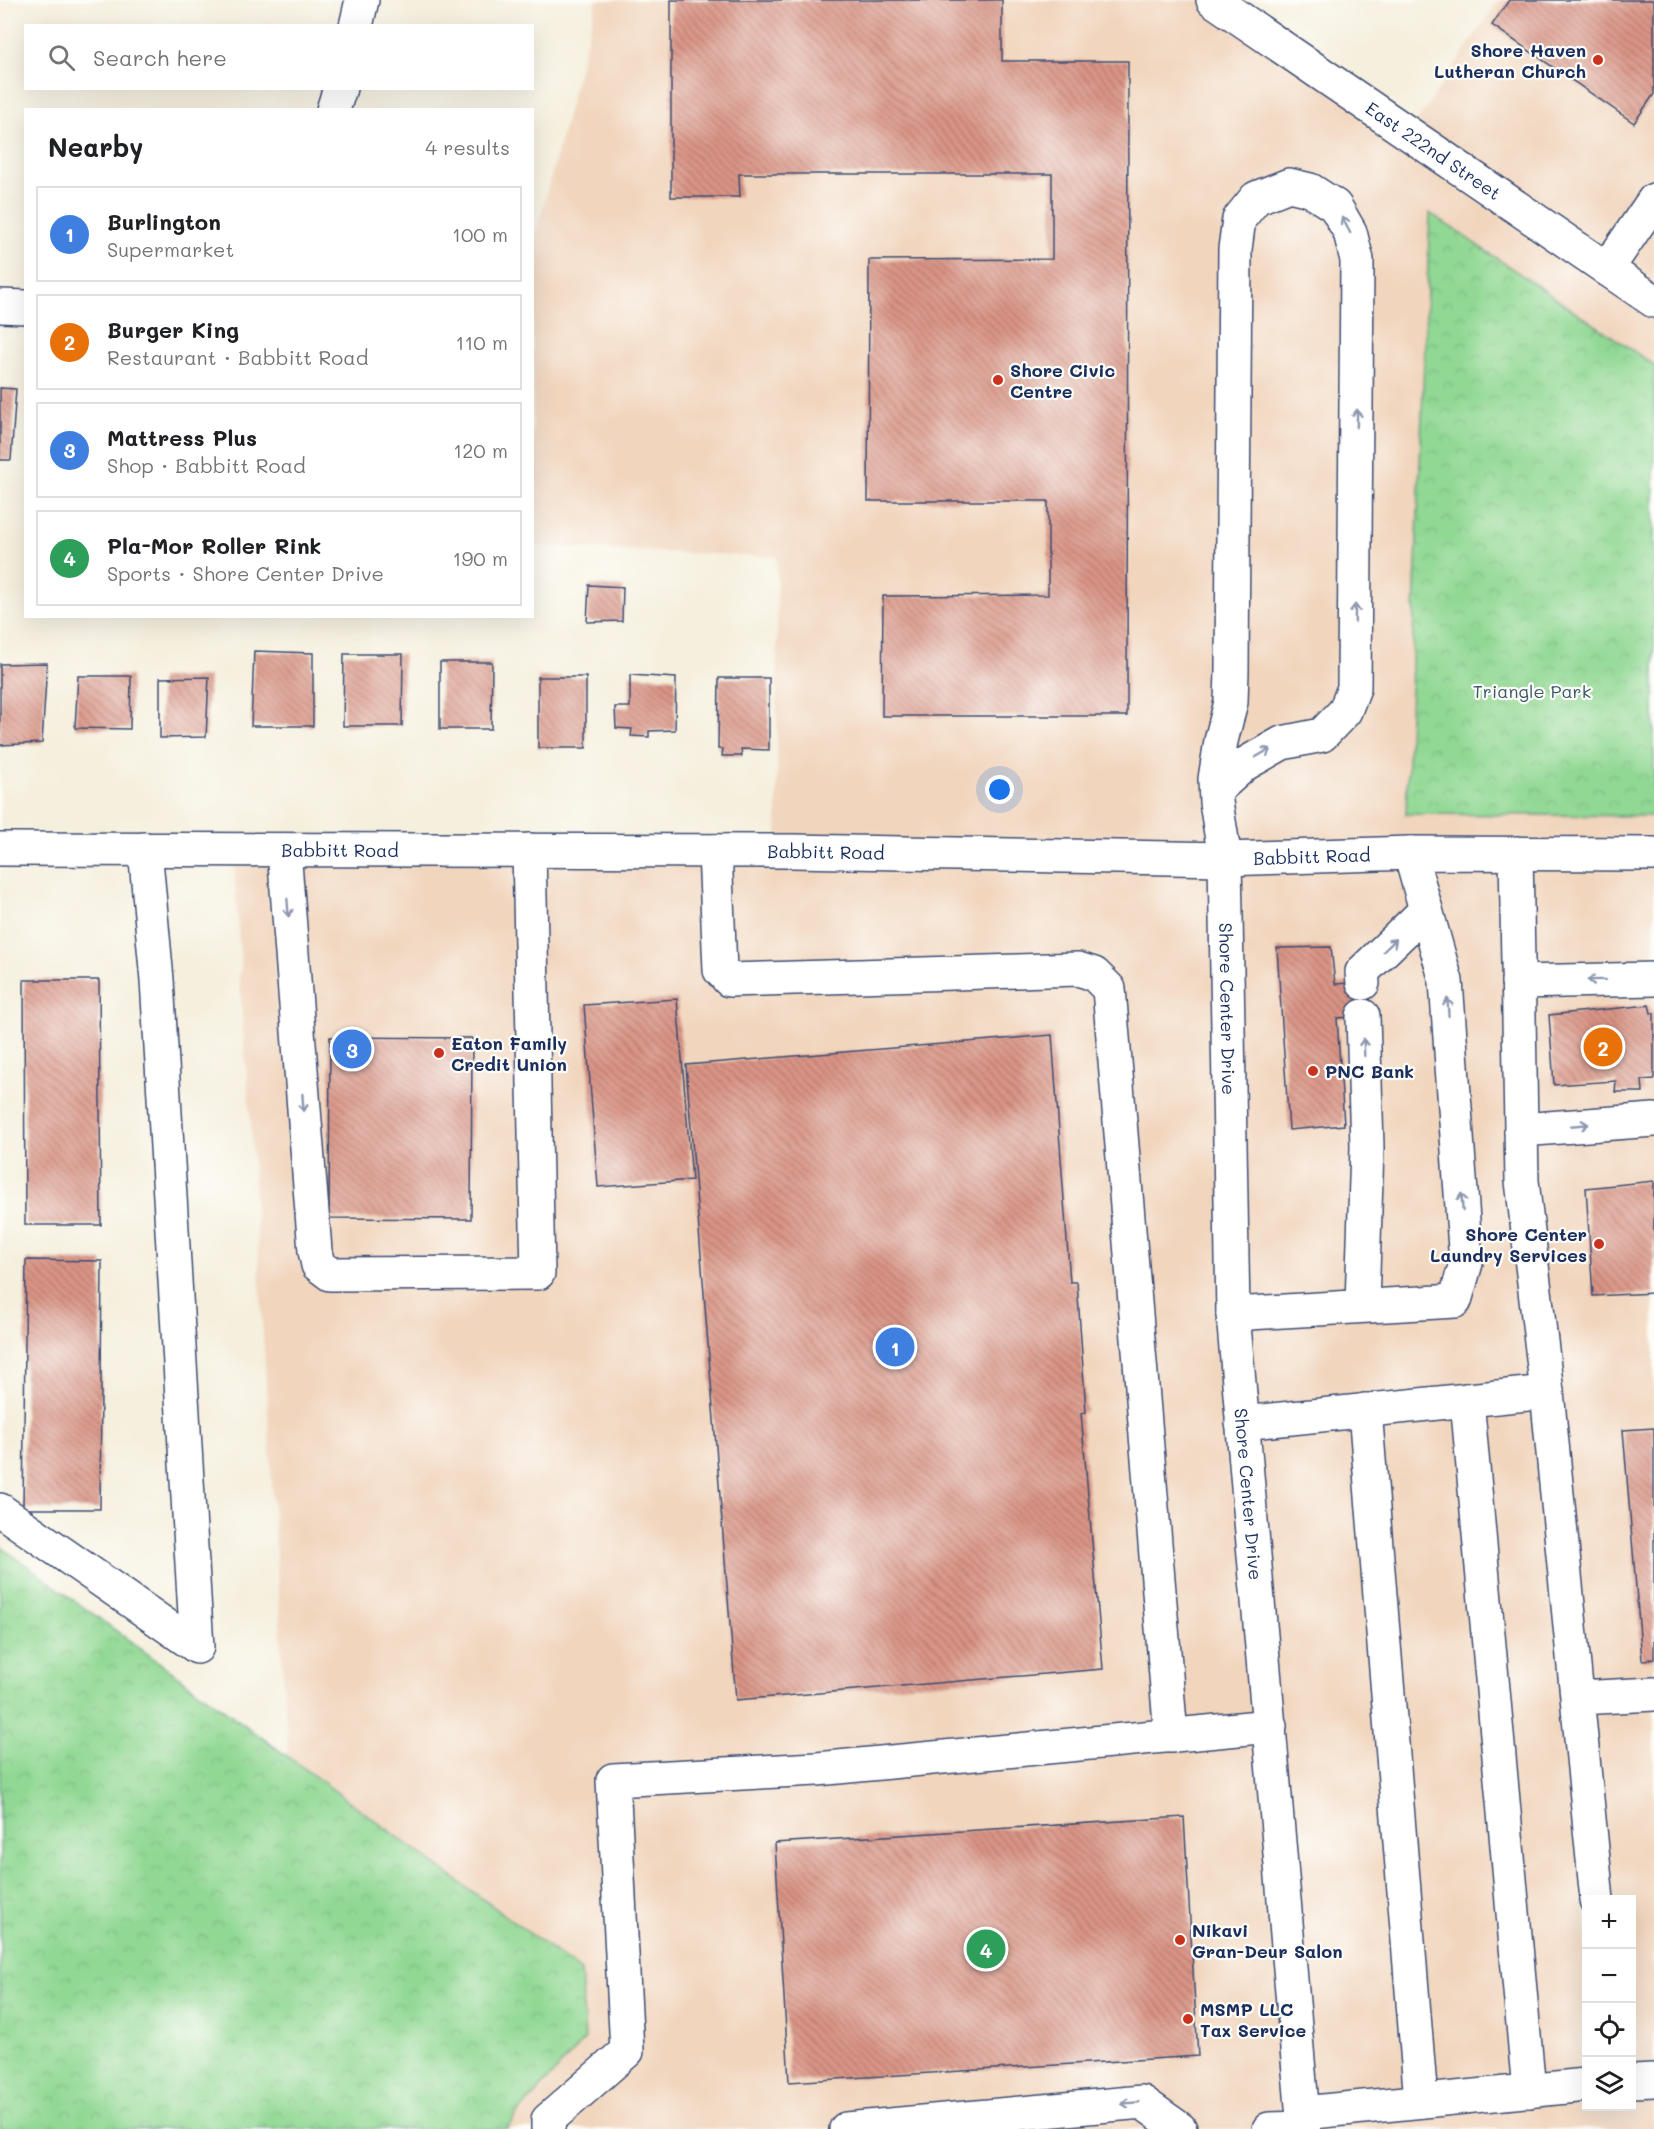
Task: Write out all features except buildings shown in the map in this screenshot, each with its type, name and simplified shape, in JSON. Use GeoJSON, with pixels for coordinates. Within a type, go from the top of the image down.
{"type":"FeatureCollection","features":[{"type":"Feature","properties":{"kind":"street"},"geometry":{"type":"LineString","coordinates":[[356,24],[362,0]]}},
{"type":"Feature","properties":{"kind":"street","name":"East 222nd Street"},"geometry":{"type":"LineString","coordinates":[[1213,0],[1654,301]]}},
{"type":"Feature","properties":{"kind":"street"},"geometry":{"type":"LineString","coordinates":[[334,108],[339,90]]}},
{"type":"Feature","properties":{"kind":"street","name":"Shore Center Drive"},"geometry":{"type":"LineString","coordinates":[[1217,789],[1245,764],[1282,743],[1322,735],[1345,711],[1354,688],[1357,260],[1350,232],[1335,206],[1310,190],[1289,185],[1256,198],[1239,219],[1235,249],[1231,702],[1221,741],[1217,769],[1216,802],[1224,859],[1233,1314],[1304,2123]]}},
{"type":"Feature","properties":{"kind":"street"},"geometry":{"type":"LineString","coordinates":[[1607,269],[1654,200]]}},
{"type":"Feature","properties":{"kind":"street"},"geometry":{"type":"LineString","coordinates":[[0,306],[24,307]]}},
{"type":"Feature","properties":{"kind":"street","name":"Babbitt Road"},"geometry":{"type":"LineString","coordinates":[[0,849],[715,851],[1224,859],[1410,853],[1654,854]]}},
{"type":"Feature","properties":{"kind":"street"},"geometry":{"type":"LineString","coordinates":[[0,1510],[197,1647],[157,980],[145,849]]}},
{"type":"Feature","properties":{"kind":"street"},"geometry":{"type":"LineString","coordinates":[[284,850],[315,1251],[318,1265],[330,1274],[538,1273],[529,850]]}},
{"type":"Feature","properties":{"kind":"street"},"geometry":{"type":"LineString","coordinates":[[715,851],[720,970],[729,980],[1078,969],[1094,975],[1109,989],[1171,1736]]}},
{"type":"Feature","properties":{"kind":"street"},"geometry":{"type":"LineString","coordinates":[[1233,1314],[1455,1301],[1466,1263],[1446,981],[1410,853]]}},
{"type":"Feature","properties":{"kind":"street"},"geometry":{"type":"LineString","coordinates":[[1516,853],[1522,1181],[1547,1392],[1597,1895]]}},
{"type":"Feature","properties":{"kind":"street"},"geometry":{"type":"LineString","coordinates":[[1363,983],[1362,972],[1426,910]]}},
{"type":"Feature","properties":{"kind":"street"},"geometry":{"type":"LineString","coordinates":[[1518,981],[1654,979]]}},
{"type":"Feature","properties":{"kind":"street"},"geometry":{"type":"LineString","coordinates":[[1362,1305],[1367,1147],[1363,1016]]}},
{"type":"Feature","properties":{"kind":"street"},"geometry":{"type":"LineString","coordinates":[[1521,1130],[1654,1120]]}},
{"type":"Feature","properties":{"kind":"street"},"geometry":{"type":"LineString","coordinates":[[1242,1424],[1547,1392]]}},
{"type":"Feature","properties":{"kind":"street"},"geometry":{"type":"LineString","coordinates":[[1467,1400],[1529,2091]]}},
{"type":"Feature","properties":{"kind":"street"},"geometry":{"type":"LineString","coordinates":[[1365,1410],[1421,2101]]}},
{"type":"Feature","properties":{"kind":"street"},"geometry":{"type":"LineString","coordinates":[[1578,1698],[1654,1694]]}},
{"type":"Feature","properties":{"kind":"street"},"geometry":{"type":"LineString","coordinates":[[548,2129],[548,2120],[627,2051],[613,1779],[818,1769],[1270,1726]]}},
{"type":"Feature","properties":{"kind":"street"},"geometry":{"type":"LineString","coordinates":[[1636,2081],[1654,2080]]}},
{"type":"Feature","properties":{"kind":"street"},"geometry":{"type":"LineString","coordinates":[[1269,2129],[1421,2101],[1582,2086]]}},
{"type":"Feature","properties":{"kind":"street"},"geometry":{"type":"LineString","coordinates":[[846,2129],[910,2126],[1142,2102],[1179,2129]]}},
{"type":"Feature","properties":{"kind":"shaded area"},"geometry":{"type":"Polygon","coordinates":[[[597,0],[1213,0],[1409,133],[1499,0],[1654,0],[1654,2129],[507,2129],[516,2115],[581,1971],[288,1755],[233,850],[777,851],[777,557],[534,546],[534,242],[597,0]]]}},
{"type":"Feature","properties":{"kind":"green space","name":"Triangle Park"},"geometry":{"type":"Polygon","coordinates":[[[1430,213],[1654,365],[1654,816],[1406,814],[1430,213]]]}},
{"type":"Feature","properties":{"kind":"green space"},"geometry":{"type":"Polygon","coordinates":[[[0,1546],[581,1971],[585,2039],[516,2115],[507,2129],[0,2129],[0,1546]]]}},
{"type":"Feature","properties":{"kind":"place","name":"Shore Haven Lutheran Church"},"geometry":{"type":"Point","coordinates":[1598,60]}},
{"type":"Feature","properties":{"kind":"place","name":"Shore Civic Centre"},"geometry":{"type":"Point","coordinates":[998,380]}},
{"type":"Feature","properties":{"kind":"place","name":"Burger King"},"geometry":{"type":"Point","coordinates":[1603,1047]}},
{"type":"Feature","properties":{"kind":"place","name":"Mattress Plus"},"geometry":{"type":"Point","coordinates":[352,1049]}},
{"type":"Feature","properties":{"kind":"place","name":"Eaton Family Credit Union"},"geometry":{"type":"Point","coordinates":[439,1053]}},
{"type":"Feature","properties":{"kind":"place","name":"PNC Bank"},"geometry":{"type":"Point","coordinates":[1313,1071]}},
{"type":"Feature","properties":{"kind":"place","name":"Shore Center Laundry Services"},"geometry":{"type":"Point","coordinates":[1599,1244]}},
{"type":"Feature","properties":{"kind":"place","name":"Burlington"},"geometry":{"type":"Point","coordinates":[895,1347]}},
{"type":"Feature","properties":{"kind":"place","name":"Nikavi Gran-Deur Salon"},"geometry":{"type":"Point","coordinates":[1180,1940]}},
{"type":"Feature","properties":{"kind":"place","name":"Pla-Mor Roller Rink"},"geometry":{"type":"Point","coordinates":[986,1949]}},
{"type":"Feature","properties":{"kind":"place","name":"MSMP LLC Tax Service"},"geometry":{"type":"Point","coordinates":[1188,2019]}}]}
